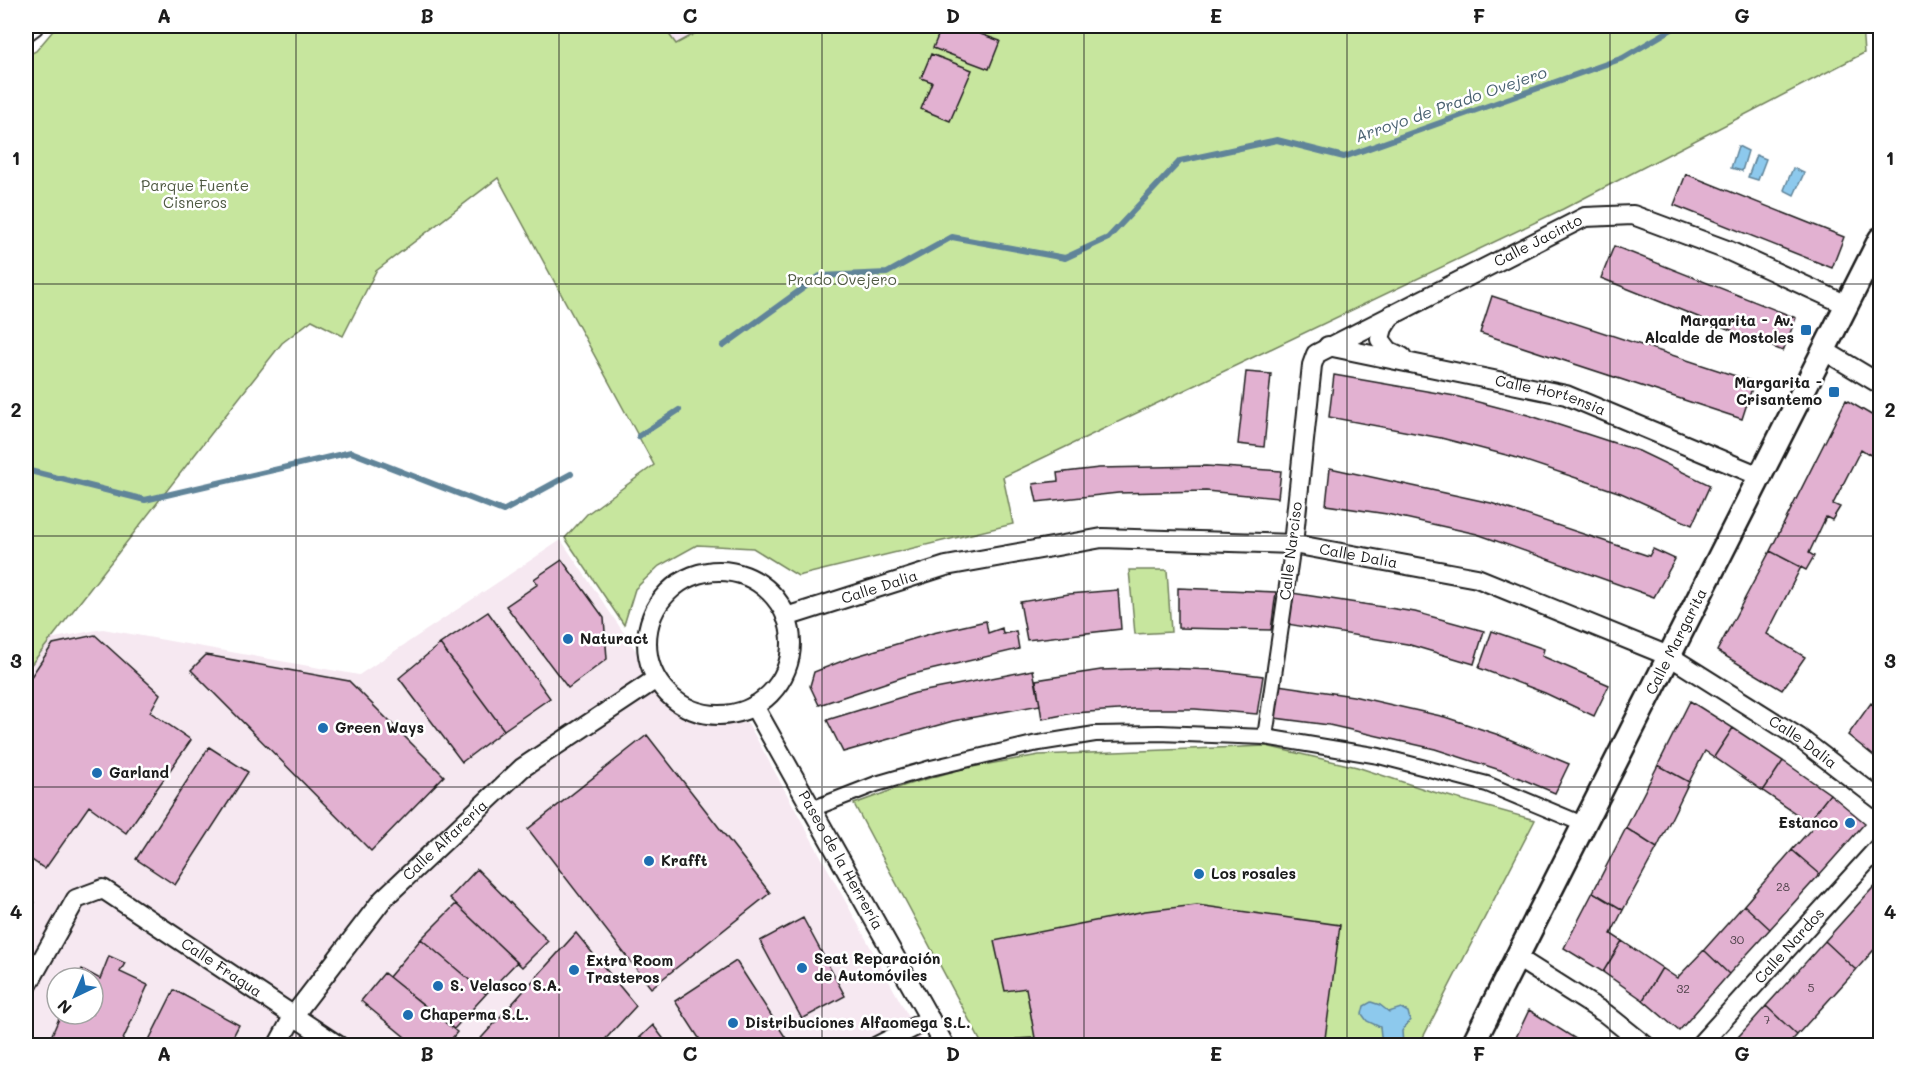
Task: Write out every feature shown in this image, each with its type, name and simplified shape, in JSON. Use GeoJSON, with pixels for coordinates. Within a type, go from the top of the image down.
{"type":"FeatureCollection","features":[{"type":"Feature","properties":{"kind":"street"},"geometry":{"type":"LineString","coordinates":[[26,32],[34,26]]}},
{"type":"Feature","properties":{"kind":"street","name":"Calle Jacinto"},"geometry":{"type":"LineString","coordinates":[[1312,364],[1316,354],[1328,346],[1586,217],[1633,215],[1727,250],[1847,305]]}},
{"type":"Feature","properties":{"kind":"street","name":"Calle Margarita"},"geometry":{"type":"LineString","coordinates":[[1472,1046],[1881,239]]}},
{"type":"Feature","properties":{"kind":"street"},"geometry":{"type":"LineString","coordinates":[[1392,314],[1381,333],[1383,345],[1394,354],[1423,366]]}},
{"type":"Feature","properties":{"kind":"street","name":"Calle Hortensia"},"geometry":{"type":"LineString","coordinates":[[1328,346],[1566,395],[1762,477]]}},
{"type":"Feature","properties":{"kind":"street"},"geometry":{"type":"LineString","coordinates":[[1825,351],[1881,384]]}},
{"type":"Feature","properties":{"kind":"street","name":"Calle Narciso"},"geometry":{"type":"LineString","coordinates":[[1265,737],[1293,544],[1312,364]]}},
{"type":"Feature","properties":{"kind":"street","name":"Calle Dalia"},"geometry":{"type":"LineString","coordinates":[[786,617],[946,566],[1102,538],[1293,544],[1477,579],[1671,657],[1798,737],[1881,800]]}},
{"type":"Feature","properties":{"kind":"street"},"geometry":{"type":"LineString","coordinates":[[714,571],[735,573],[757,582],[774,597],[786,617],[791,651],[787,668],[768,697],[754,706],[733,714],[711,715],[689,709],[670,697],[656,679],[649,660],[647,639],[651,618],[668,593],[694,576],[714,571]]}},
{"type":"Feature","properties":{"kind":"street","name":"Calle Alfarería"},"geometry":{"type":"LineString","coordinates":[[277,1046],[294,1015],[383,899],[522,768],[656,679]]}},
{"type":"Feature","properties":{"kind":"street","name":"Paseo de la Herrería"},"geometry":{"type":"LineString","coordinates":[[754,706],[945,1046]]}},
{"type":"Feature","properties":{"kind":"street"},"geometry":{"type":"LineString","coordinates":[[812,809],[876,784],[931,768],[1095,734],[1265,737],[1379,756],[1487,784],[1585,825]]}},
{"type":"Feature","properties":{"kind":"street","name":"Calle Nardos"},"geometry":{"type":"LineString","coordinates":[[1699,1046],[1881,846]]}},
{"type":"Feature","properties":{"kind":"street","name":"Calle Fragua"},"geometry":{"type":"LineString","coordinates":[[26,988],[76,899],[103,889],[339,1046]]}},
{"type":"Feature","properties":{"kind":"street"},"geometry":{"type":"LineString","coordinates":[[1516,957],[1606,1014],[1646,1046]]}},
{"type":"Feature","properties":{"kind":"street"},"geometry":{"type":"LineString","coordinates":[[877,1046],[930,1019]]}},
{"type":"Feature","properties":{"kind":"shaded area"},"geometry":{"type":"Polygon","coordinates":[[[663,26],[709,26],[676,45],[663,26]]]}},
{"type":"Feature","properties":{"kind":"shaded area"},"geometry":{"type":"Polygon","coordinates":[[[561,540],[678,713],[714,724],[748,723],[924,1045],[26,1045],[26,669],[49,639],[103,629],[359,675],[561,540]]]}},
{"type":"Feature","properties":{"kind":"green space","name":"Prado Ovejero"},"geometry":{"type":"Polygon","coordinates":[[[57,26],[663,26],[676,44],[709,26],[1862,26],[1864,53],[1563,209],[1003,477],[1013,524],[798,576],[753,548],[697,545],[659,566],[635,589],[624,625],[565,538],[587,514],[654,465],[498,178],[376,271],[343,336],[312,320],[282,343],[26,671],[26,56],[36,51],[57,26]]]}},
{"type":"Feature","properties":{"kind":"green space"},"geometry":{"type":"Polygon","coordinates":[[[1129,570],[1167,570],[1171,632],[1135,634],[1129,570]]]}},
{"type":"Feature","properties":{"kind":"green space","name":"Los rosales"},"geometry":{"type":"Polygon","coordinates":[[[1266,746],[1357,767],[1430,791],[1535,820],[1419,1045],[983,1046],[854,804],[906,785],[961,769],[1039,755],[1266,746]]]}},
{"type":"Feature","properties":{"kind":"water"},"geometry":{"type":"Polygon","coordinates":[[[1738,146],[1748,151],[1742,171],[1731,168],[1738,146]]]}},
{"type":"Feature","properties":{"kind":"water"},"geometry":{"type":"Polygon","coordinates":[[[1756,155],[1766,159],[1758,180],[1748,177],[1756,155]]]}},
{"type":"Feature","properties":{"kind":"water"},"geometry":{"type":"Polygon","coordinates":[[[1793,168],[1804,173],[1794,195],[1784,190],[1793,168]]]}},
{"type":"Feature","properties":{"kind":"water"},"geometry":{"type":"Polygon","coordinates":[[[1371,1002],[1389,1012],[1401,1008],[1408,1012],[1410,1020],[1402,1031],[1403,1045],[1382,1045],[1380,1027],[1367,1021],[1362,1014],[1364,1006],[1371,1002]]]}},
{"type":"Feature","properties":{"kind":"building"},"geometry":{"type":"Polygon","coordinates":[[[942,26],[958,26],[1000,41],[989,69],[933,48],[942,26]]]}},
{"type":"Feature","properties":{"kind":"building"},"geometry":{"type":"Polygon","coordinates":[[[931,54],[972,70],[950,121],[921,109],[932,82],[921,78],[931,54]]]}},
{"type":"Feature","properties":{"kind":"building"},"geometry":{"type":"Polygon","coordinates":[[[1686,174],[1844,237],[1832,268],[1674,205],[1686,174]]]}},
{"type":"Feature","properties":{"kind":"building"},"geometry":{"type":"Polygon","coordinates":[[[1614,246],[1796,318],[1783,351],[1601,278],[1614,246]]]}},
{"type":"Feature","properties":{"kind":"building"},"geometry":{"type":"Polygon","coordinates":[[[1492,296],[1754,382],[1742,419],[1480,333],[1492,296]]]}},
{"type":"Feature","properties":{"kind":"building"},"geometry":{"type":"Polygon","coordinates":[[[1880,328],[1880,343],[1874,340],[1880,328]]]}},
{"type":"Feature","properties":{"kind":"building"},"geometry":{"type":"Polygon","coordinates":[[[1246,372],[1271,374],[1264,447],[1238,444],[1246,372]]]}},
{"type":"Feature","properties":{"kind":"building"},"geometry":{"type":"Polygon","coordinates":[[[1334,375],[1455,396],[1528,415],[1639,451],[1710,485],[1692,525],[1621,493],[1514,457],[1441,438],[1329,417],[1334,375]]]}},
{"type":"Feature","properties":{"kind":"building"},"geometry":{"type":"Polygon","coordinates":[[[1846,400],[1880,420],[1880,461],[1861,449],[1833,504],[1840,507],[1832,520],[1826,517],[1809,553],[1814,556],[1806,570],[1770,551],[1846,400]]]}},
{"type":"Feature","properties":{"kind":"building"},"geometry":{"type":"Polygon","coordinates":[[[1206,466],[1281,471],[1278,498],[1206,491],[1118,493],[1037,502],[1033,484],[1058,481],[1057,473],[1099,468],[1206,466]]]}},
{"type":"Feature","properties":{"kind":"building"},"geometry":{"type":"Polygon","coordinates":[[[1330,468],[1491,503],[1649,556],[1653,549],[1675,559],[1654,597],[1477,534],[1387,514],[1326,505],[1330,468]]]}},
{"type":"Feature","properties":{"kind":"building"},"geometry":{"type":"Polygon","coordinates":[[[1770,551],[1801,567],[1767,634],[1805,657],[1782,690],[1717,651],[1770,551]]]}},
{"type":"Feature","properties":{"kind":"building","name":"Naturact"},"geometry":{"type":"Polygon","coordinates":[[[562,560],[604,618],[607,659],[568,688],[506,606],[538,584],[534,579],[562,560]]]}},
{"type":"Feature","properties":{"kind":"building"},"geometry":{"type":"Polygon","coordinates":[[[1178,588],[1276,592],[1271,630],[1178,628],[1178,588]]]}},
{"type":"Feature","properties":{"kind":"building"},"geometry":{"type":"Polygon","coordinates":[[[1118,590],[1121,629],[1027,640],[1020,602],[1069,594],[1118,590]]]}},
{"type":"Feature","properties":{"kind":"building"},"geometry":{"type":"Polygon","coordinates":[[[1292,593],[1415,612],[1484,631],[1474,664],[1407,644],[1287,624],[1292,593]]]}},
{"type":"Feature","properties":{"kind":"building"},"geometry":{"type":"Polygon","coordinates":[[[488,612],[550,698],[504,730],[440,644],[488,612]]]}},
{"type":"Feature","properties":{"kind":"building"},"geometry":{"type":"Polygon","coordinates":[[[986,621],[988,633],[1002,628],[1003,634],[1016,631],[1019,649],[909,675],[819,705],[810,686],[814,672],[850,658],[933,633],[986,621]]]}},
{"type":"Feature","properties":{"kind":"building"},"geometry":{"type":"Polygon","coordinates":[[[1492,631],[1544,649],[1542,656],[1609,685],[1594,716],[1545,693],[1479,668],[1492,631]]]}},
{"type":"Feature","properties":{"kind":"building","name":"Garland"},"geometry":{"type":"Polygon","coordinates":[[[95,635],[160,694],[150,712],[191,740],[126,833],[89,806],[45,869],[26,856],[26,684],[53,644],[95,635]]]}},
{"type":"Feature","properties":{"kind":"building"},"geometry":{"type":"Polygon","coordinates":[[[440,644],[504,730],[462,762],[399,678],[440,644]]]}},
{"type":"Feature","properties":{"kind":"building","name":"Green Ways"},"geometry":{"type":"Polygon","coordinates":[[[206,655],[349,681],[444,776],[371,851],[191,670],[206,655]]]}},
{"type":"Feature","properties":{"kind":"building"},"geometry":{"type":"Polygon","coordinates":[[[1165,668],[1214,670],[1263,676],[1257,714],[1195,709],[1134,709],[1073,713],[1042,719],[1036,680],[1101,670],[1165,668]]]}},
{"type":"Feature","properties":{"kind":"building"},"geometry":{"type":"Polygon","coordinates":[[[1033,670],[1040,705],[953,721],[843,752],[827,720],[915,693],[1033,670]]]}},
{"type":"Feature","properties":{"kind":"building"},"geometry":{"type":"Polygon","coordinates":[[[1278,685],[1353,696],[1445,717],[1499,735],[1569,764],[1555,793],[1503,771],[1435,749],[1329,725],[1275,718],[1278,685]]]}},
{"type":"Feature","properties":{"kind":"building"},"geometry":{"type":"Polygon","coordinates":[[[1690,701],[1733,728],[1714,757],[1705,751],[1689,782],[1658,765],[1690,701]]]}},
{"type":"Feature","properties":{"kind":"building"},"geometry":{"type":"Polygon","coordinates":[[[1871,703],[1880,711],[1880,761],[1848,735],[1871,703]]]}},
{"type":"Feature","properties":{"kind":"building"},"geometry":{"type":"Polygon","coordinates":[[[1733,728],[1783,761],[1763,791],[1714,757],[1733,728]]]}},
{"type":"Feature","properties":{"kind":"building","name":"Krafft"},"geometry":{"type":"Polygon","coordinates":[[[647,735],[770,893],[651,988],[528,829],[647,735]]]}},
{"type":"Feature","properties":{"kind":"building"},"geometry":{"type":"Polygon","coordinates":[[[209,747],[248,772],[175,885],[136,859],[209,747]]]}},
{"type":"Feature","properties":{"kind":"building"},"geometry":{"type":"Polygon","coordinates":[[[1783,761],[1830,794],[1808,822],[1763,791],[1783,761]]]}},
{"type":"Feature","properties":{"kind":"building"},"geometry":{"type":"Polygon","coordinates":[[[1658,765],[1689,782],[1657,848],[1626,828],[1658,765]]]}},
{"type":"Feature","properties":{"kind":"building"},"geometry":{"type":"Polygon","coordinates":[[[1830,794],[1865,823],[1820,874],[1792,850],[1814,826],[1808,822],[1830,794]]]}},
{"type":"Feature","properties":{"kind":"building"},"geometry":{"type":"Polygon","coordinates":[[[1626,828],[1657,848],[1623,910],[1593,892],[1626,828]]]}},
{"type":"Feature","properties":{"kind":"building"},"geometry":{"type":"Polygon","coordinates":[[[1792,850],[1820,874],[1770,929],[1744,905],[1792,850]]]}},
{"type":"Feature","properties":{"kind":"building"},"geometry":{"type":"Polygon","coordinates":[[[477,869],[548,941],[522,967],[450,898],[477,869]]]}},
{"type":"Feature","properties":{"kind":"building"},"geometry":{"type":"Polygon","coordinates":[[[1880,880],[1880,943],[1856,970],[1825,941],[1880,880]]]}},
{"type":"Feature","properties":{"kind":"building"},"geometry":{"type":"Polygon","coordinates":[[[1593,892],[1623,910],[1611,934],[1622,941],[1603,972],[1564,948],[1593,892]]]}},
{"type":"Feature","properties":{"kind":"building"},"geometry":{"type":"Polygon","coordinates":[[[26,899],[34,903],[26,916],[26,899]]]}},
{"type":"Feature","properties":{"kind":"building"},"geometry":{"type":"Polygon","coordinates":[[[456,904],[517,962],[486,994],[421,939],[456,904]]]}},
{"type":"Feature","properties":{"kind":"building"},"geometry":{"type":"Polygon","coordinates":[[[1197,905],[1340,925],[1324,1046],[1017,1046],[1016,1039],[1035,1038],[1026,988],[1005,991],[994,941],[1145,911],[1197,905]]]}},
{"type":"Feature","properties":{"kind":"building"},"geometry":{"type":"Polygon","coordinates":[[[1744,905],[1770,929],[1729,974],[1704,950],[1744,905]]]}},
{"type":"Feature","properties":{"kind":"building","name":"Seat Reparación de Automóviles"},"geometry":{"type":"Polygon","coordinates":[[[803,918],[845,996],[802,1019],[760,941],[803,918]]]}},
{"type":"Feature","properties":{"kind":"building","name":"Extra Room Trasteros"},"geometry":{"type":"Polygon","coordinates":[[[576,933],[636,1006],[599,1046],[474,1046],[576,933]]]}},
{"type":"Feature","properties":{"kind":"building","name":"S. Velasco S.A."},"geometry":{"type":"Polygon","coordinates":[[[421,939],[486,994],[454,1029],[389,977],[421,939]]]}},
{"type":"Feature","properties":{"kind":"building"},"geometry":{"type":"Polygon","coordinates":[[[1622,941],[1662,968],[1643,1000],[1603,972],[1622,941]]]}},
{"type":"Feature","properties":{"kind":"building"},"geometry":{"type":"Polygon","coordinates":[[[1825,941],[1856,970],[1797,1035],[1766,1006],[1825,941]]]}},
{"type":"Feature","properties":{"kind":"building"},"geometry":{"type":"Polygon","coordinates":[[[1704,950],[1729,974],[1679,1031],[1643,1000],[1662,968],[1677,978],[1704,950]]]}},
{"type":"Feature","properties":{"kind":"building"},"geometry":{"type":"Polygon","coordinates":[[[109,956],[125,963],[120,972],[148,985],[120,1046],[47,1046],[56,1026],[105,1026],[105,966],[109,956]]]}},
{"type":"Feature","properties":{"kind":"building","name":"Distribuciones Alfaomega S.L."},"geometry":{"type":"Polygon","coordinates":[[[736,961],[791,1046],[704,1046],[675,1001],[736,961]]]}},
{"type":"Feature","properties":{"kind":"building","name":"Chaperma S.L."},"geometry":{"type":"Polygon","coordinates":[[[384,973],[457,1032],[446,1046],[416,1046],[361,1001],[384,973]]]}},
{"type":"Feature","properties":{"kind":"building"},"geometry":{"type":"Polygon","coordinates":[[[174,990],[239,1025],[228,1046],[146,1046],[174,990]]]}},
{"type":"Feature","properties":{"kind":"building"},"geometry":{"type":"Polygon","coordinates":[[[1766,1006],[1797,1035],[1787,1046],[1730,1046],[1766,1006]]]}},
{"type":"Feature","properties":{"kind":"building"},"geometry":{"type":"Polygon","coordinates":[[[1529,1010],[1576,1039],[1585,1046],[1512,1046],[1529,1010]]]}},
{"type":"Feature","properties":{"kind":"building"},"geometry":{"type":"Polygon","coordinates":[[[653,1025],[669,1046],[631,1046],[653,1025]]]}},
{"type":"Feature","properties":{"kind":"waterway","name":"Arroyo de Prado Ovejero"},"geometry":{"type":"LineString","coordinates":[[723,346],[820,276],[887,273],[952,237],[1065,258],[1108,238],[1180,161],[1277,140],[1344,157],[1623,58],[1677,26]]}},
{"type":"Feature","properties":{"kind":"waterway","name":"Arroyo de Prado Ovejero"},"geometry":{"type":"LineString","coordinates":[[639,436],[679,410]]}},
{"type":"Feature","properties":{"kind":"waterway","name":"Arroyo de Prado Ovejero"},"geometry":{"type":"LineString","coordinates":[[26,470],[145,500],[351,452],[503,511],[571,474]]}},
{"type":"Feature","properties":{"kind":"place","name":"Margarita - Av. Alcalde de Mostoles"},"geometry":{"type":"Point","coordinates":[1806,330]}},
{"type":"Feature","properties":{"kind":"place","name":"Margarita - Crisantemo"},"geometry":{"type":"Point","coordinates":[1834,392]}},
{"type":"Feature","properties":{"kind":"place","name":"Naturact"},"geometry":{"type":"Point","coordinates":[568,639]}},
{"type":"Feature","properties":{"kind":"place","name":"Green Ways"},"geometry":{"type":"Point","coordinates":[323,728]}},
{"type":"Feature","properties":{"kind":"place","name":"Garland"},"geometry":{"type":"Point","coordinates":[97,773]}},
{"type":"Feature","properties":{"kind":"place","name":"Estanco"},"geometry":{"type":"Point","coordinates":[1850,823]}},
{"type":"Feature","properties":{"kind":"place","name":"Krafft"},"geometry":{"type":"Point","coordinates":[649,861]}},
{"type":"Feature","properties":{"kind":"place","name":"Los rosales"},"geometry":{"type":"Point","coordinates":[1199,874]}},
{"type":"Feature","properties":{"kind":"place","name":"Seat Reparación de Automóviles"},"geometry":{"type":"Point","coordinates":[802,968]}},
{"type":"Feature","properties":{"kind":"place","name":"Extra Room Trasteros"},"geometry":{"type":"Point","coordinates":[574,970]}},
{"type":"Feature","properties":{"kind":"place","name":"S. Velasco S.A."},"geometry":{"type":"Point","coordinates":[438,986]}},
{"type":"Feature","properties":{"kind":"place","name":"Chaperma S.L."},"geometry":{"type":"Point","coordinates":[408,1015]}},
{"type":"Feature","properties":{"kind":"place","name":"Distribuciones Alfaomega S.L."},"geometry":{"type":"Point","coordinates":[733,1023]}},
{"type":"Feature","properties":{"kind":"park label","name":"Parque Fuente Cisneros"},"geometry":{"type":"Point","coordinates":[195,194]}}]}
